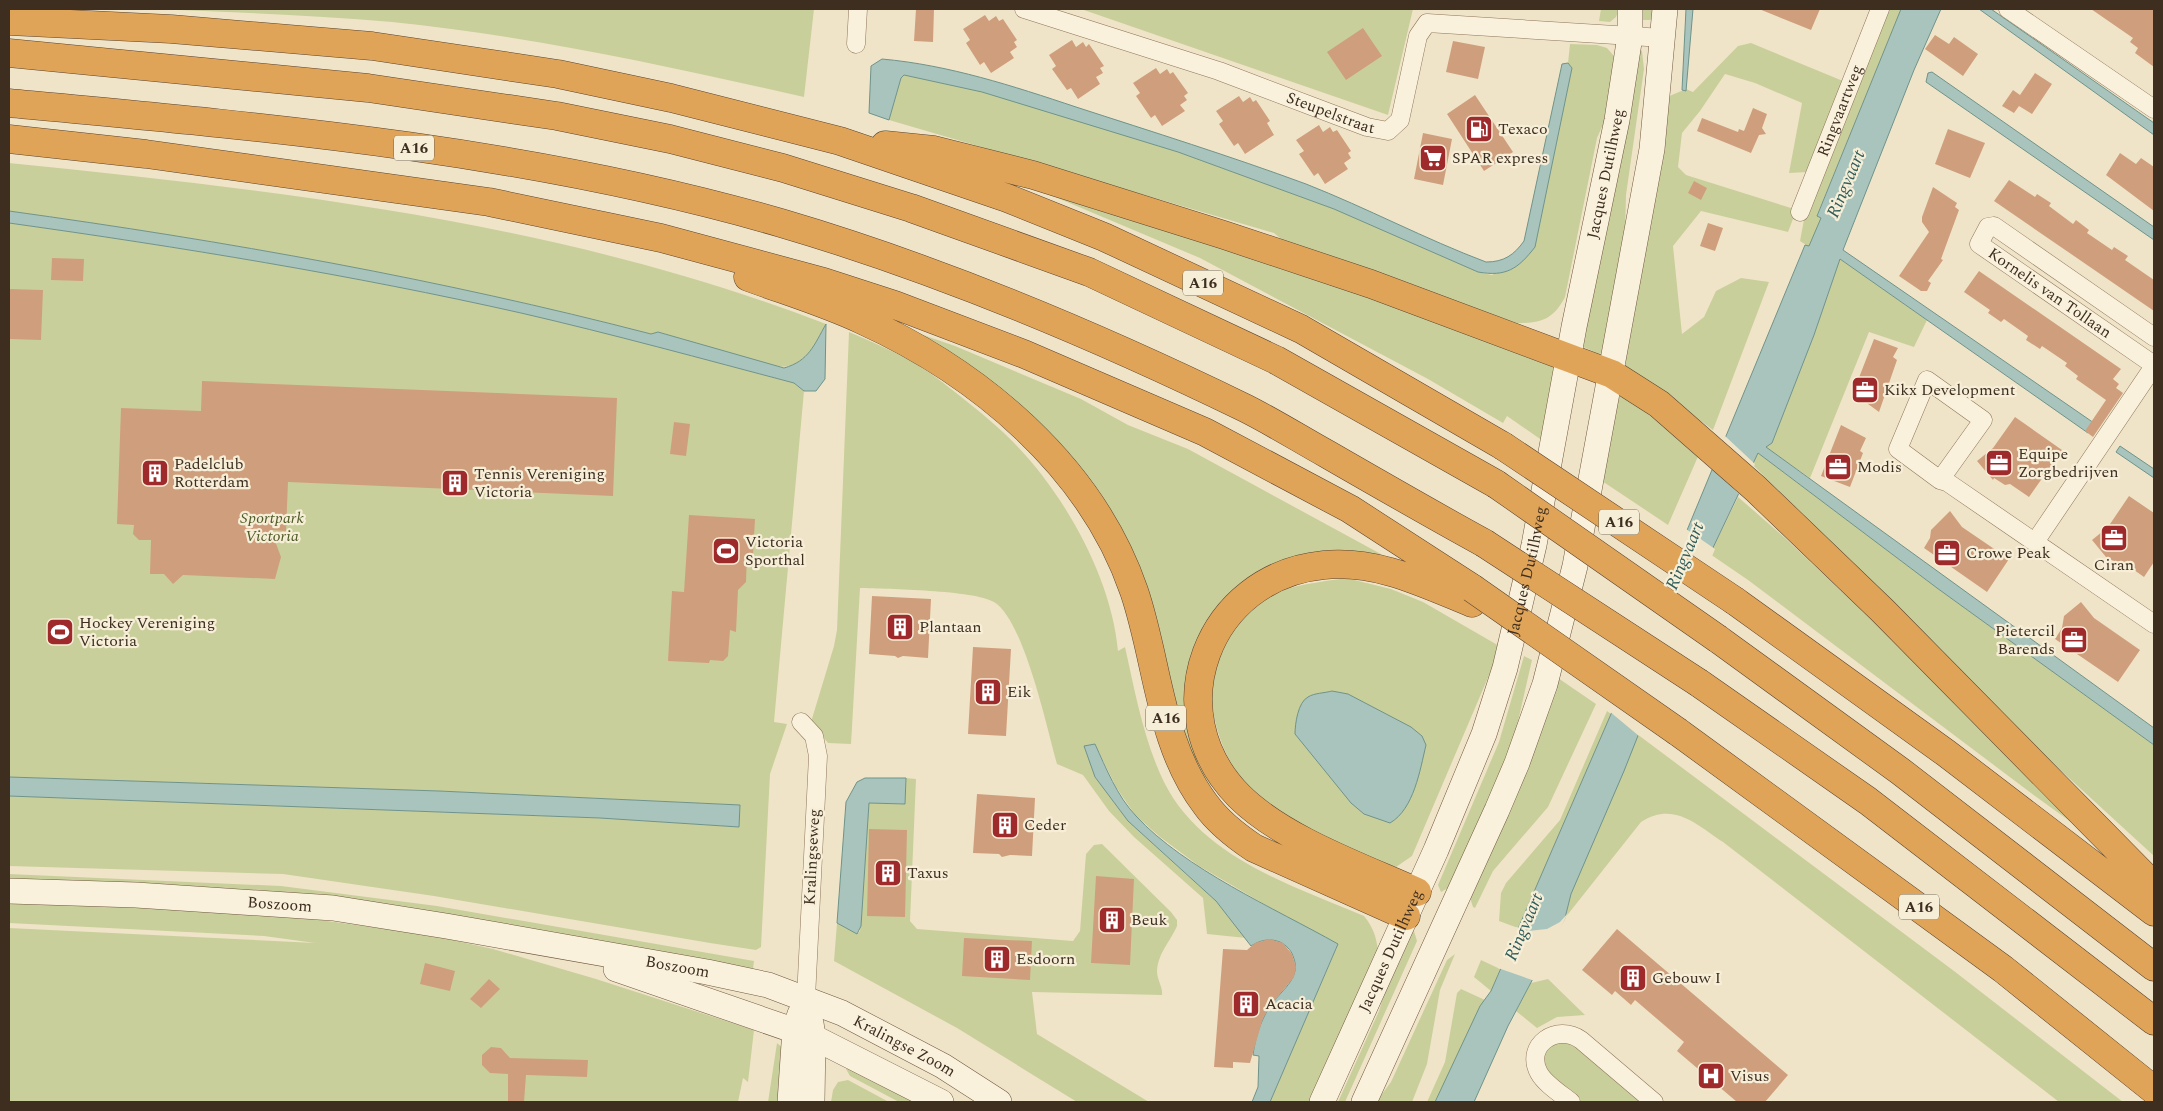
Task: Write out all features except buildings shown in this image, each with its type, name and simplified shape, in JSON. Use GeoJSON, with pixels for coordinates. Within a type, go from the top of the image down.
{"type":"FeatureCollection","features":[{"type":"Feature","properties":{"kind":"highway","name":"A16"},"geometry":{"type":"LineString","coordinates":[[9,21],[171,28],[372,46],[558,74],[671,98],[886,151],[1104,237],[1301,329],[1503,446],[1735,601],[1946,753],[2154,912]]}},
{"type":"Feature","properties":{"kind":"highway","name":"A16"},"geometry":{"type":"LineString","coordinates":[[9,53],[368,88],[557,116],[670,139],[814,178],[884,199],[1080,269],[1276,360],[1496,484],[1718,639],[1900,771],[2154,967]]}},
{"type":"Feature","properties":{"kind":"highway","name":"A16"},"geometry":{"type":"LineString","coordinates":[[9,103],[350,138],[547,169],[664,193],[812,233],[879,254],[1067,325],[1249,410],[1484,543],[1699,683],[1868,801],[2154,1021]]}},
{"type":"Feature","properties":{"kind":"highway","name":"A16"},"geometry":{"type":"LineString","coordinates":[[9,139],[146,154],[337,179],[489,202],[618,229],[809,289],[876,299],[1024,354],[1205,432],[1350,509],[1472,596],[1531,628],[1678,732],[2003,969],[2154,1090]]}},
{"type":"Feature","properties":{"kind":"highway","name":"A16"},"geometry":{"type":"LineString","coordinates":[[886,151],[934,150],[1033,175],[1371,284],[1569,357]]}},
{"type":"Feature","properties":{"kind":"highway","name":"A16"},"geometry":{"type":"LineString","coordinates":[[809,289],[939,361],[998,404],[1051,455],[1088,501],[1122,561],[1134,591],[1170,735],[1184,769],[1206,806],[1219,820],[1254,848],[1412,904]]}},
{"type":"Feature","properties":{"kind":"highway"},"geometry":{"type":"LineString","coordinates":[[1569,357],[1612,374],[1659,404],[1705,442],[1883,610],[2154,886]]}},
{"type":"Feature","properties":{"kind":"highway","name":"A16"},"geometry":{"type":"LineString","coordinates":[[1412,904],[1261,815],[1238,795],[1214,764],[1206,746],[1198,705],[1202,665],[1209,642],[1222,622],[1240,601],[1276,578],[1297,570],[1322,565],[1365,565],[1472,596]]}},
{"type":"Feature","properties":{"kind":"main road","name":"Jacques Dutilhweg"},"geometry":{"type":"LineString","coordinates":[[1322,1102],[1412,904],[1484,734],[1505,668],[1534,545],[1569,357],[1617,120],[1630,36],[1630,9]]}},
{"type":"Feature","properties":{"kind":"main road"},"geometry":{"type":"LineString","coordinates":[[1364,1102],[1447,923],[1517,763],[1545,684],[1574,566],[1612,374],[1652,149],[1665,9]]}},
{"type":"Feature","properties":{"kind":"main road","name":"Boszoom"},"geometry":{"type":"LineString","coordinates":[[9,891],[136,895],[333,908],[707,972],[768,985],[806,998]]}},
{"type":"Feature","properties":{"kind":"main road"},"geometry":{"type":"LineString","coordinates":[[1412,904],[1447,923]]}},
{"type":"Feature","properties":{"kind":"main road","name":"Boszoom"},"geometry":{"type":"LineString","coordinates":[[547,945],[804,1033]]}},
{"type":"Feature","properties":{"kind":"main road","name":"Kralingseweg"},"geometry":{"type":"LineString","coordinates":[[790,1102],[804,1033],[806,998]]}},
{"type":"Feature","properties":{"kind":"main road","name":"Kralingse Zoom"},"geometry":{"type":"LineString","coordinates":[[806,998],[842,1013],[942,1066],[999,1102]]}},
{"type":"Feature","properties":{"kind":"main road","name":"Kralingseweg"},"geometry":{"type":"LineString","coordinates":[[804,1033],[812,1102]]}},
{"type":"Feature","properties":{"kind":"main road","name":"Kralingse Zoom"},"geometry":{"type":"LineString","coordinates":[[804,1033],[941,1102]]}},
{"type":"Feature","properties":{"kind":"street"},"geometry":{"type":"LineString","coordinates":[[856,44],[858,9]]}},
{"type":"Feature","properties":{"kind":"street","name":"Steupelstraat"},"geometry":{"type":"LineString","coordinates":[[1024,9],[1219,71],[1367,127],[1388,132],[1400,120],[1418,36],[1428,23],[1663,38]]}},
{"type":"Feature","properties":{"kind":"street","name":"Ringvaartweg"},"geometry":{"type":"LineString","coordinates":[[1800,212],[1880,9]]}},
{"type":"Feature","properties":{"kind":"street"},"geometry":{"type":"LineString","coordinates":[[2008,9],[2154,109]]}},
{"type":"Feature","properties":{"kind":"street","name":"Kornelis van Tollaan"},"geometry":{"type":"LineString","coordinates":[[2154,337],[1994,226],[1988,228],[1979,244],[2154,366]]}},
{"type":"Feature","properties":{"kind":"street"},"geometry":{"type":"LineString","coordinates":[[2035,542],[2154,366]]}},
{"type":"Feature","properties":{"kind":"street"},"geometry":{"type":"LineString","coordinates":[[1940,480],[1983,420],[1927,380],[1898,449],[1940,480],[1947,482],[2154,624]]}},
{"type":"Feature","properties":{"kind":"street","name":"Kralingseweg"},"geometry":{"type":"LineString","coordinates":[[801,722],[814,736],[818,756],[806,998]]}},
{"type":"Feature","properties":{"kind":"street"},"geometry":{"type":"LineString","coordinates":[[1571,1102],[1544,1080],[1536,1065],[1538,1049],[1542,1042],[1554,1034],[1575,1036],[1654,1102]]}},
{"type":"Feature","properties":{"kind":"green space"},"geometry":{"type":"Polygon","coordinates":[[[151,9],[814,9],[804,97],[599,53],[496,35],[392,22],[332,17],[151,9]]]}},
{"type":"Feature","properties":{"kind":"green space"},"geometry":{"type":"Polygon","coordinates":[[[1081,9],[1413,9],[1388,115],[1081,9]]]}},
{"type":"Feature","properties":{"kind":"green space"},"geometry":{"type":"Polygon","coordinates":[[[1601,9],[1619,9],[1616,17],[1610,22],[1599,21],[1601,9]]]}},
{"type":"Feature","properties":{"kind":"green space"},"geometry":{"type":"Polygon","coordinates":[[[1639,9],[1653,9],[1651,20],[1640,20],[1639,9]]]}},
{"type":"Feature","properties":{"kind":"green space"},"geometry":{"type":"Polygon","coordinates":[[[1885,9],[1901,9],[1817,215],[1821,218],[1809,247],[1800,241],[1806,209],[1885,9]]]}},
{"type":"Feature","properties":{"kind":"green space"},"geometry":{"type":"Polygon","coordinates":[[[1751,43],[1843,81],[1808,172],[1789,173],[1802,103],[1755,83],[1725,74],[1700,111],[1682,133],[1678,167],[1686,175],[1796,211],[1788,232],[1701,211],[1673,246],[1682,334],[1704,317],[1716,291],[1741,278],[1769,282],[1713,430],[1665,395],[1639,382],[1626,366],[1624,347],[1667,97],[1686,89],[1693,92],[1738,46],[1751,43]]]}},
{"type":"Feature","properties":{"kind":"green space"},"geometry":{"type":"Polygon","coordinates":[[[1570,44],[1597,45],[1607,48],[1614,56],[1618,66],[1609,111],[1597,138],[1565,297],[1556,311],[1546,319],[1533,322],[1517,323],[1287,244],[1274,233],[889,120],[901,78],[904,75],[982,92],[1040,108],[1178,152],[1334,209],[1478,272],[1492,275],[1535,247],[1572,68],[1568,63],[1570,44]]]}},
{"type":"Feature","properties":{"kind":"green space"},"geometry":{"type":"Polygon","coordinates":[[[1638,46],[1642,51],[1644,69],[1626,195],[1625,234],[1603,353],[1599,354],[1579,345],[1638,46]]]}},
{"type":"Feature","properties":{"kind":"green space"},"geometry":{"type":"Polygon","coordinates":[[[9,163],[216,186],[320,200],[423,216],[526,236],[627,260],[727,289],[826,324],[817,341],[800,361],[784,367],[774,366],[658,332],[651,334],[571,314],[412,279],[171,235],[9,211],[9,163]]]}},
{"type":"Feature","properties":{"kind":"green space"},"geometry":{"type":"Polygon","coordinates":[[[1048,194],[1287,263],[1551,365],[1557,374],[1543,441],[1507,416],[1503,423],[1428,379],[1200,258],[1048,194]]]}},
{"type":"Feature","properties":{"kind":"green space","name":"Sportpark Victoria"},"geometry":{"type":"Polygon","coordinates":[[[9,223],[266,263],[457,299],[555,321],[794,383],[804,391],[774,722],[787,724],[770,774],[761,947],[756,950],[710,943],[434,896],[283,874],[9,866],[9,796],[600,818],[738,827],[740,805],[439,791],[9,777],[9,223]]]}},
{"type":"Feature","properties":{"kind":"green space"},"geometry":{"type":"Polygon","coordinates":[[[1840,259],[1927,320],[1914,347],[1869,332],[1810,478],[1765,447],[1772,443],[1814,335],[1840,259]]]}},
{"type":"Feature","properties":{"kind":"green space"},"geometry":{"type":"Polygon","coordinates":[[[900,327],[955,346],[1081,399],[1128,425],[1188,449],[1390,559],[1248,580],[1228,595],[1210,617],[1187,678],[1186,706],[1190,734],[1287,847],[1237,813],[1197,768],[1112,529],[900,327]]]}},
{"type":"Feature","properties":{"kind":"green space"},"geometry":{"type":"Polygon","coordinates":[[[849,332],[882,346],[926,370],[944,383],[997,426],[1035,467],[1053,490],[1084,541],[1107,596],[1118,651],[1125,647],[1141,716],[1157,766],[1164,782],[1181,808],[1201,831],[1225,850],[1251,866],[1308,893],[1364,916],[1370,924],[1378,950],[1316,1102],[1270,1102],[1337,947],[1199,866],[1160,837],[1135,815],[1116,787],[1095,744],[1095,777],[1128,821],[1216,901],[1246,938],[1207,934],[1203,898],[1134,837],[1109,811],[1083,775],[1057,764],[1041,702],[1024,652],[1015,630],[1005,613],[994,602],[984,598],[950,593],[860,588],[851,744],[828,743],[811,722],[837,630],[849,332]]]}},
{"type":"Feature","properties":{"kind":"green space"},"geometry":{"type":"Polygon","coordinates":[[[1620,397],[1626,398],[1700,452],[1668,525],[1599,479],[1615,400],[1620,397]]]}},
{"type":"Feature","properties":{"kind":"green space"},"geometry":{"type":"Polygon","coordinates":[[[1758,453],[1937,588],[2154,745],[2154,856],[2045,756],[1938,652],[1752,464],[1758,453]]]}},
{"type":"Feature","properties":{"kind":"green space"},"geometry":{"type":"Polygon","coordinates":[[[1738,497],[1784,537],[1935,680],[2154,882],[2035,796],[1748,580],[1710,554],[1738,497]]]}},
{"type":"Feature","properties":{"kind":"green space"},"geometry":{"type":"Polygon","coordinates":[[[1346,578],[1391,589],[1423,602],[1501,647],[1412,856],[1396,867],[1381,863],[1287,816],[1254,791],[1240,776],[1225,750],[1219,735],[1212,704],[1212,672],[1219,648],[1252,605],[1285,589],[1346,578]]]}},
{"type":"Feature","properties":{"kind":"green space"},"geometry":{"type":"Polygon","coordinates":[[[1524,656],[1532,660],[1514,739],[1450,887],[1441,892],[1438,885],[1499,742],[1524,656]]]}},
{"type":"Feature","properties":{"kind":"green space"},"geometry":{"type":"Polygon","coordinates":[[[1558,678],[1596,704],[1548,807],[1493,871],[1475,908],[1469,895],[1558,678]]]}},
{"type":"Feature","properties":{"kind":"green space"},"geometry":{"type":"Polygon","coordinates":[[[1607,711],[1611,714],[1518,928],[1499,921],[1501,893],[1506,883],[1560,820],[1607,711]]]}},
{"type":"Feature","properties":{"kind":"green space"},"geometry":{"type":"Polygon","coordinates":[[[1637,734],[1954,971],[2123,1102],[2059,1102],[1723,842],[1684,817],[1664,814],[1653,816],[1641,822],[1565,918],[1571,894],[1637,734]]]}},
{"type":"Feature","properties":{"kind":"green space"},"geometry":{"type":"Polygon","coordinates":[[[906,778],[916,779],[910,921],[917,929],[1073,941],[1080,931],[1086,854],[1094,845],[1102,844],[1177,920],[1177,926],[1162,953],[1158,965],[1157,974],[1162,995],[1032,992],[1037,1034],[1149,1102],[1077,1102],[957,1028],[834,961],[837,923],[857,934],[860,931],[869,803],[905,804],[906,778]]]}},
{"type":"Feature","properties":{"kind":"green space"},"geometry":{"type":"Polygon","coordinates":[[[9,874],[281,886],[437,906],[754,961],[752,976],[434,916],[9,884],[9,874]]]}},
{"type":"Feature","properties":{"kind":"green space"},"geometry":{"type":"Polygon","coordinates":[[[9,902],[261,912],[430,935],[493,949],[596,979],[754,1030],[748,1082],[743,1078],[738,1102],[9,1102],[9,928],[315,943],[264,936],[9,923],[9,902]]]}},
{"type":"Feature","properties":{"kind":"green space"},"geometry":{"type":"Polygon","coordinates":[[[1411,930],[1414,931],[1417,941],[1345,1102],[1338,1102],[1379,1011],[1392,968],[1411,930]]]}},
{"type":"Feature","properties":{"kind":"green space"},"geometry":{"type":"Polygon","coordinates":[[[1455,954],[1440,990],[1427,1064],[1412,1102],[1376,1102],[1391,1082],[1447,960],[1455,954]]]}},
{"type":"Feature","properties":{"kind":"green space"},"geometry":{"type":"Polygon","coordinates":[[[1481,960],[1500,969],[1491,991],[1474,977],[1481,960]]]}},
{"type":"Feature","properties":{"kind":"green space"},"geometry":{"type":"Polygon","coordinates":[[[1548,979],[1585,1015],[1557,1017],[1537,1028],[1516,1011],[1531,983],[1548,979]]]}},
{"type":"Feature","properties":{"kind":"green space"},"geometry":{"type":"Polygon","coordinates":[[[1461,989],[1485,1000],[1435,1102],[1427,1102],[1445,1062],[1457,993],[1461,989]]]}},
{"type":"Feature","properties":{"kind":"green space"},"geometry":{"type":"Polygon","coordinates":[[[1560,1040],[1575,1042],[1646,1102],[1578,1102],[1546,1075],[1542,1060],[1549,1047],[1560,1040]]]}},
{"type":"Feature","properties":{"kind":"green space"},"geometry":{"type":"Polygon","coordinates":[[[777,1043],[785,1050],[789,1102],[768,1102],[777,1043]]]}},
{"type":"Feature","properties":{"kind":"green space"},"geometry":{"type":"Polygon","coordinates":[[[856,1068],[928,1102],[899,1102],[850,1076],[846,1069],[856,1068]]]}},
{"type":"Feature","properties":{"kind":"green space"},"geometry":{"type":"Polygon","coordinates":[[[848,1080],[889,1102],[831,1102],[833,1090],[838,1082],[848,1080]]]}},
{"type":"Feature","properties":{"kind":"water"},"geometry":{"type":"Polygon","coordinates":[[[1686,9],[1693,9],[1686,91],[1682,90],[1686,9]]]}},
{"type":"Feature","properties":{"kind":"water","name":"Ringvaart"},"geometry":{"type":"Polygon","coordinates":[[[1901,9],[1941,9],[1914,70],[1843,250],[2094,423],[2088,433],[1840,259],[1814,335],[1772,443],[1766,447],[2154,728],[2154,745],[1937,588],[1758,453],[1710,554],[1624,771],[1571,894],[1565,918],[1508,1026],[1474,1102],[1435,1102],[1480,1006],[1491,991],[1611,714],[1805,245],[1809,246],[1821,218],[1817,216],[1901,9]]]}},
{"type":"Feature","properties":{"kind":"water"},"geometry":{"type":"Polygon","coordinates":[[[1979,9],[1991,9],[2154,123],[2154,135],[1979,9]]]}},
{"type":"Feature","properties":{"kind":"water"},"geometry":{"type":"Polygon","coordinates":[[[882,59],[932,66],[980,77],[1029,91],[1220,154],[1306,184],[1486,262],[1498,261],[1508,257],[1524,241],[1562,64],[1568,63],[1572,68],[1535,247],[1523,261],[1511,270],[1488,273],[1478,272],[1334,209],[1178,152],[982,92],[904,75],[901,78],[889,120],[869,113],[871,66],[882,59]]]}},
{"type":"Feature","properties":{"kind":"water"},"geometry":{"type":"Polygon","coordinates":[[[1932,72],[2154,227],[2154,240],[1926,82],[1928,73],[1932,72]]]}},
{"type":"Feature","properties":{"kind":"water"},"geometry":{"type":"Polygon","coordinates":[[[9,211],[171,235],[412,279],[571,314],[651,334],[658,332],[784,368],[805,357],[826,324],[825,379],[816,391],[804,391],[794,383],[521,313],[394,286],[266,263],[9,223],[9,211]]]}},
{"type":"Feature","properties":{"kind":"water"},"geometry":{"type":"Polygon","coordinates":[[[2120,446],[2154,469],[2154,478],[2116,452],[2120,446]]]}},
{"type":"Feature","properties":{"kind":"water"},"geometry":{"type":"Polygon","coordinates":[[[1332,691],[1348,694],[1411,727],[1422,736],[1426,745],[1415,788],[1410,799],[1398,817],[1390,823],[1364,814],[1351,803],[1295,734],[1302,703],[1313,695],[1332,691]]]}},
{"type":"Feature","properties":{"kind":"water"},"geometry":{"type":"Polygon","coordinates":[[[1095,744],[1123,800],[1136,816],[1156,835],[1179,853],[1231,886],[1338,944],[1270,1102],[1252,1102],[1258,1087],[1259,1056],[1253,1055],[1258,1031],[1266,1013],[1288,984],[1295,971],[1292,954],[1286,946],[1273,940],[1265,940],[1251,946],[1216,901],[1128,821],[1095,777],[1084,746],[1095,744]]]}},
{"type":"Feature","properties":{"kind":"water"},"geometry":{"type":"Polygon","coordinates":[[[9,777],[439,791],[740,805],[739,827],[600,818],[9,796],[9,777]]]}},
{"type":"Feature","properties":{"kind":"water"},"geometry":{"type":"Polygon","coordinates":[[[865,778],[906,778],[905,804],[869,803],[861,926],[857,934],[837,923],[846,802],[857,782],[865,778]]]}},
{"type":"Feature","properties":{"kind":"pier"},"geometry":{"type":"Polygon","coordinates":[[[1725,436],[1755,464],[1741,496],[1712,468],[1725,436]]]}},
{"type":"Feature","properties":{"kind":"pier"},"geometry":{"type":"Polygon","coordinates":[[[1686,529],[1715,549],[1639,736],[1609,711],[1686,529]]]}},
{"type":"Feature","properties":{"kind":"pier"},"geometry":{"type":"Polygon","coordinates":[[[1568,913],[1535,981],[1498,968],[1516,927],[1528,931],[1547,929],[1560,922],[1568,913]]]}},
{"type":"Feature","properties":{"kind":"place","name":"Texaco"},"geometry":{"type":"Point","coordinates":[1479,129]}},
{"type":"Feature","properties":{"kind":"place","name":"SPAR express"},"geometry":{"type":"Point","coordinates":[1433,158]}},
{"type":"Feature","properties":{"kind":"place","name":"Kikx Development"},"geometry":{"type":"Point","coordinates":[1865,390]}},
{"type":"Feature","properties":{"kind":"place","name":"Equipe Zorgbedrijven"},"geometry":{"type":"Point","coordinates":[1999,463]}},
{"type":"Feature","properties":{"kind":"place","name":"Modis"},"geometry":{"type":"Point","coordinates":[1838,467]}},
{"type":"Feature","properties":{"kind":"place","name":"Padelclub Rotterdam"},"geometry":{"type":"Point","coordinates":[155,473]}},
{"type":"Feature","properties":{"kind":"place","name":"Tennis Vereniging Victoria"},"geometry":{"type":"Point","coordinates":[455,483]}},
{"type":"Feature","properties":{"kind":"place","name":"Ciran"},"geometry":{"type":"Point","coordinates":[2114,538]}},
{"type":"Feature","properties":{"kind":"place","name":"Victoria Sporthal"},"geometry":{"type":"Point","coordinates":[726,551]}},
{"type":"Feature","properties":{"kind":"place","name":"Crowe Peak"},"geometry":{"type":"Point","coordinates":[1947,553]}},
{"type":"Feature","properties":{"kind":"place","name":"Plantaan"},"geometry":{"type":"Point","coordinates":[900,627]}},
{"type":"Feature","properties":{"kind":"place","name":"Hockey Vereniging Victoria"},"geometry":{"type":"Point","coordinates":[60,632]}},
{"type":"Feature","properties":{"kind":"place","name":"Pietercil Barends"},"geometry":{"type":"Point","coordinates":[2074,640]}},
{"type":"Feature","properties":{"kind":"place","name":"Eik"},"geometry":{"type":"Point","coordinates":[988,692]}},
{"type":"Feature","properties":{"kind":"place","name":"Ceder"},"geometry":{"type":"Point","coordinates":[1005,825]}},
{"type":"Feature","properties":{"kind":"place","name":"Taxus"},"geometry":{"type":"Point","coordinates":[888,873]}},
{"type":"Feature","properties":{"kind":"place","name":"Beuk"},"geometry":{"type":"Point","coordinates":[1112,920]}},
{"type":"Feature","properties":{"kind":"place","name":"Esdoorn"},"geometry":{"type":"Point","coordinates":[997,959]}},
{"type":"Feature","properties":{"kind":"place","name":"Gebouw I"},"geometry":{"type":"Point","coordinates":[1633,978]}},
{"type":"Feature","properties":{"kind":"place","name":"Acacia"},"geometry":{"type":"Point","coordinates":[1246,1004]}},
{"type":"Feature","properties":{"kind":"place","name":"Visus"},"geometry":{"type":"Point","coordinates":[1711,1076]}}]}
